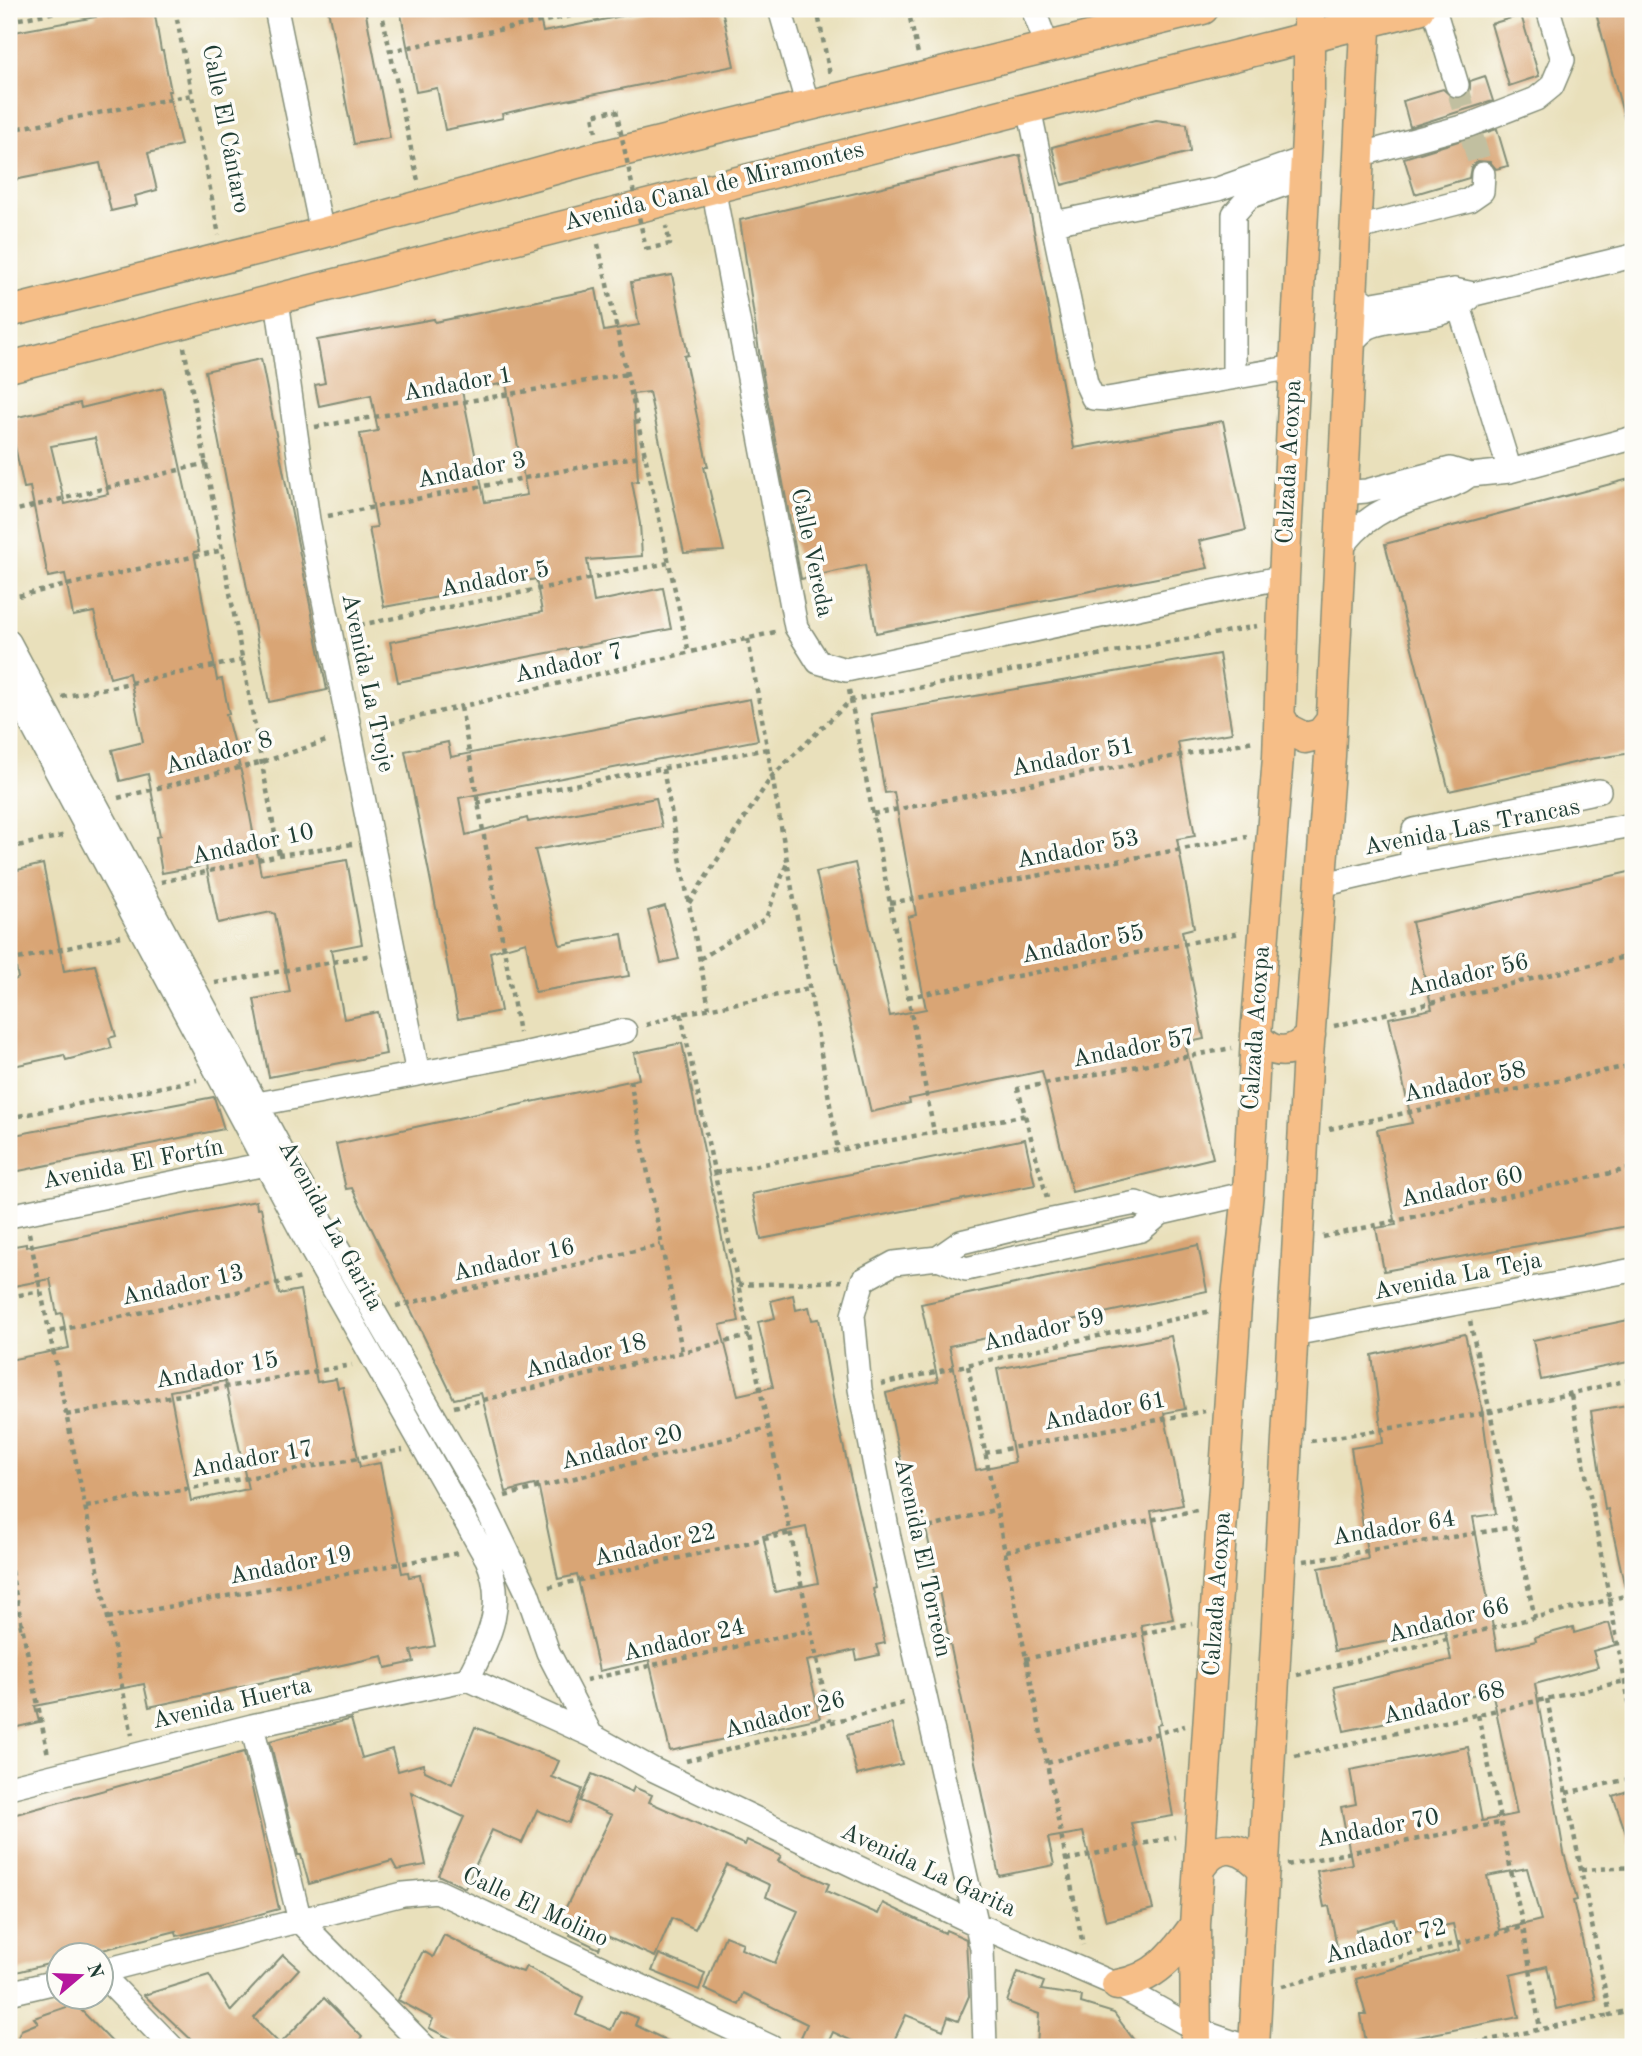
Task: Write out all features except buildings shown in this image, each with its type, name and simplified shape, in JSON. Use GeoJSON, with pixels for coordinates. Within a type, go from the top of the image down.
{"type":"FeatureCollection","features":[{"type":"Feature","properties":{"kind":"main road"},"geometry":{"type":"LineString","coordinates":[[9,312],[323,233],[602,156],[1203,9]]}},
{"type":"Feature","properties":{"kind":"main road","name":"Avenida Canal de Miramontes"},"geometry":{"type":"LineString","coordinates":[[13,368],[592,217],[1029,108],[1310,23],[1419,9]]}},
{"type":"Feature","properties":{"kind":"main road"},"geometry":{"type":"LineString","coordinates":[[1254,2047],[1307,1070],[1330,756],[1338,553],[1358,228],[1366,15]]}},
{"type":"Feature","properties":{"kind":"main road","name":"Calzada Acoxpa"},"geometry":{"type":"LineString","coordinates":[[1197,2038],[1195,1925],[1236,1306],[1248,1193],[1255,1047],[1279,736],[1310,23]]}},
{"type":"Feature","properties":{"kind":"main road"},"geometry":{"type":"LineString","coordinates":[[1279,736],[1292,734],[1305,738],[1321,734],[1331,721]]}},
{"type":"Feature","properties":{"kind":"main road"},"geometry":{"type":"LineString","coordinates":[[1279,736],[1290,748],[1305,745],[1330,756]]}},
{"type":"Feature","properties":{"kind":"main road"},"geometry":{"type":"LineString","coordinates":[[1255,1047],[1283,1051],[1298,1047],[1310,1033]]}},
{"type":"Feature","properties":{"kind":"main road"},"geometry":{"type":"LineString","coordinates":[[1255,1047],[1267,1055],[1283,1054],[1297,1059],[1307,1070]]}},
{"type":"Feature","properties":{"kind":"main road"},"geometry":{"type":"LineString","coordinates":[[1203,1831],[1217,1842],[1234,1846],[1250,1842],[1265,1831]]}},
{"type":"Feature","properties":{"kind":"main road"},"geometry":{"type":"LineString","coordinates":[[1201,1866],[1218,1850],[1234,1848],[1250,1855],[1264,1870]]}},
{"type":"Feature","properties":{"kind":"main road"},"geometry":{"type":"LineString","coordinates":[[1117,1985],[1131,1983],[1156,1971],[1195,1925]]}},
{"type":"Feature","properties":{"kind":"street"},"geometry":{"type":"LineString","coordinates":[[276,9],[323,233]]}},
{"type":"Feature","properties":{"kind":"street"},"geometry":{"type":"LineString","coordinates":[[780,9],[821,103]]}},
{"type":"Feature","properties":{"kind":"street"},"geometry":{"type":"LineString","coordinates":[[1033,9],[1048,48]]}},
{"type":"Feature","properties":{"kind":"street"},"geometry":{"type":"LineString","coordinates":[[1434,9],[1457,85]]}},
{"type":"Feature","properties":{"kind":"street"},"geometry":{"type":"LineString","coordinates":[[1359,155],[1469,127],[1536,99],[1552,86],[1563,60],[1548,9]]}},
{"type":"Feature","properties":{"kind":"street"},"geometry":{"type":"LineString","coordinates":[[1029,108],[1086,383],[1093,398],[1107,399],[1295,367]]}},
{"type":"Feature","properties":{"kind":"street"},"geometry":{"type":"LineString","coordinates":[[1054,223],[1305,168]]}},
{"type":"Feature","properties":{"kind":"street"},"geometry":{"type":"LineString","coordinates":[[1234,376],[1234,214],[1249,197],[1305,168]]}},
{"type":"Feature","properties":{"kind":"street"},"geometry":{"type":"LineString","coordinates":[[1358,228],[1469,200],[1482,191],[1483,174]]}},
{"type":"Feature","properties":{"kind":"street","name":"Calle Vereda"},"geometry":{"type":"LineString","coordinates":[[713,187],[796,627],[818,662],[846,670]]}},
{"type":"Feature","properties":{"kind":"street"},"geometry":{"type":"LineString","coordinates":[[1352,342],[1368,327],[1463,297],[1633,256]]}},
{"type":"Feature","properties":{"kind":"street"},"geometry":{"type":"LineString","coordinates":[[1354,293],[1367,305],[1463,297]]}},
{"type":"Feature","properties":{"kind":"street"},"geometry":{"type":"LineString","coordinates":[[1463,297],[1510,471]]}},
{"type":"Feature","properties":{"kind":"street","name":"Avenida La Troje"},"geometry":{"type":"LineString","coordinates":[[277,300],[293,431],[308,520],[418,1074]]}},
{"type":"Feature","properties":{"kind":"street"},"geometry":{"type":"LineString","coordinates":[[1342,493],[1366,491],[1450,469],[1471,475],[1510,471],[1633,438]]}},
{"type":"Feature","properties":{"kind":"street"},"geometry":{"type":"LineString","coordinates":[[1338,553],[1354,529],[1371,516],[1458,485],[1471,475]]}},
{"type":"Feature","properties":{"kind":"street"},"geometry":{"type":"LineString","coordinates":[[846,670],[1284,578]]}},
{"type":"Feature","properties":{"kind":"street","name":"Avenida La Garita"},"geometry":{"type":"LineString","coordinates":[[9,642],[141,887],[192,987],[246,1107],[276,1162],[375,1312],[484,1503],[527,1592],[548,1652],[590,1735]]}},
{"type":"Feature","properties":{"kind":"street","name":"Avenida La Garita"},"geometry":{"type":"LineString","coordinates":[[9,682],[218,1076],[246,1107]]}},
{"type":"Feature","properties":{"kind":"street"},"geometry":{"type":"LineString","coordinates":[[1411,864],[1414,830],[1599,791]]}},
{"type":"Feature","properties":{"kind":"street","name":"Avenida Las Trancas"},"geometry":{"type":"LineString","coordinates":[[1321,885],[1411,864],[1633,825]]}},
{"type":"Feature","properties":{"kind":"street"},"geometry":{"type":"LineString","coordinates":[[246,1107],[523,1054],[625,1031]]}},
{"type":"Feature","properties":{"kind":"street","name":"Avenida La Garita"},"geometry":{"type":"LineString","coordinates":[[276,1162],[324,1273],[424,1446],[493,1574],[497,1606],[492,1629],[468,1679],[590,1735],[654,1770],[976,1924],[1117,1985],[1197,2038],[1246,2047]]}},
{"type":"Feature","properties":{"kind":"street","name":"Avenida El Fortín"},"geometry":{"type":"LineString","coordinates":[[17,1215],[276,1162]]}},
{"type":"Feature","properties":{"kind":"street"},"geometry":{"type":"LineString","coordinates":[[863,1280],[894,1263],[938,1258],[966,1269],[1141,1230],[1161,1213],[1248,1193]]}},
{"type":"Feature","properties":{"kind":"street"},"geometry":{"type":"LineString","coordinates":[[938,1258],[961,1242],[1136,1203],[1161,1213]]}},
{"type":"Feature","properties":{"kind":"street","name":"Avenida La Teja"},"geometry":{"type":"LineString","coordinates":[[1293,1334],[1466,1304],[1633,1270]]}},
{"type":"Feature","properties":{"kind":"street","name":"Avenida El Torreón"},"geometry":{"type":"LineString","coordinates":[[863,1280],[853,1315],[860,1389],[889,1538],[982,1948],[985,2047]]}},
{"type":"Feature","properties":{"kind":"street","name":"Avenida Huerta"},"geometry":{"type":"LineString","coordinates":[[9,1787],[136,1753],[468,1679]]}},
{"type":"Feature","properties":{"kind":"street"},"geometry":{"type":"LineString","coordinates":[[252,1726],[300,1921],[425,2047]]}},
{"type":"Feature","properties":{"kind":"street","name":"Calle El Molino"},"geometry":{"type":"LineString","coordinates":[[116,1969],[411,1892],[437,1891],[771,2047]]}},
{"type":"Feature","properties":{"kind":"street"},"geometry":{"type":"LineString","coordinates":[[9,1993],[46,1984]]}},
{"type":"Feature","properties":{"kind":"street"},"geometry":{"type":"LineString","coordinates":[[116,1988],[172,2047]]}},
{"type":"Feature","properties":{"kind":"path"},"geometry":{"type":"LineString","coordinates":[[9,21],[72,9]]}},
{"type":"Feature","properties":{"kind":"path","name":"Calle El Cántaro"},"geometry":{"type":"LineString","coordinates":[[175,9],[223,259]]}},
{"type":"Feature","properties":{"kind":"path"},"geometry":{"type":"LineString","coordinates":[[381,9],[424,206]]}},
{"type":"Feature","properties":{"kind":"path"},"geometry":{"type":"LineString","coordinates":[[389,51],[607,9]]}},
{"type":"Feature","properties":{"kind":"path"},"geometry":{"type":"LineString","coordinates":[[817,9],[821,103]]}},
{"type":"Feature","properties":{"kind":"path"},"geometry":{"type":"LineString","coordinates":[[908,9],[924,79]]}},
{"type":"Feature","properties":{"kind":"path"},"geometry":{"type":"LineString","coordinates":[[9,130],[192,95]]}},
{"type":"Feature","properties":{"kind":"path"},"geometry":{"type":"LineString","coordinates":[[593,115],[616,110],[646,249],[670,244]]}},
{"type":"Feature","properties":{"kind":"path"},"geometry":{"type":"LineString","coordinates":[[592,217],[689,653]]}},
{"type":"Feature","properties":{"kind":"path"},"geometry":{"type":"LineString","coordinates":[[179,325],[279,855]]}},
{"type":"Feature","properties":{"kind":"path","name":"Andador 1"},"geometry":{"type":"LineString","coordinates":[[293,431],[628,374]]}},
{"type":"Feature","properties":{"kind":"path","name":"Andador 3"},"geometry":{"type":"LineString","coordinates":[[308,520],[644,455]]}},
{"type":"Feature","properties":{"kind":"path"},"geometry":{"type":"LineString","coordinates":[[9,512],[207,463]]}},
{"type":"Feature","properties":{"kind":"path"},"geometry":{"type":"LineString","coordinates":[[9,598],[222,550]]}},
{"type":"Feature","properties":{"kind":"path","name":"Andador 5"},"geometry":{"type":"LineString","coordinates":[[329,631],[668,563]]}},
{"type":"Feature","properties":{"kind":"path"},"geometry":{"type":"LineString","coordinates":[[689,904],[772,776],[851,700],[1283,621]]}},
{"type":"Feature","properties":{"kind":"path","name":"Andador 7"},"geometry":{"type":"LineString","coordinates":[[349,733],[796,627]]}},
{"type":"Feature","properties":{"kind":"path"},"geometry":{"type":"LineString","coordinates":[[748,639],[838,1150]]}},
{"type":"Feature","properties":{"kind":"path"},"geometry":{"type":"LineString","coordinates":[[41,701],[243,660]]}},
{"type":"Feature","properties":{"kind":"path"},"geometry":{"type":"LineString","coordinates":[[846,670],[934,1132]]}},
{"type":"Feature","properties":{"kind":"path"},"geometry":{"type":"LineString","coordinates":[[461,708],[523,1054]]}},
{"type":"Feature","properties":{"kind":"path","name":"Andador 8"},"geometry":{"type":"LineString","coordinates":[[97,804],[263,762],[349,733]]}},
{"type":"Feature","properties":{"kind":"path","name":"Andador 51"},"geometry":{"type":"LineString","coordinates":[[873,814],[1279,736]]}},
{"type":"Feature","properties":{"kind":"path"},"geometry":{"type":"LineString","coordinates":[[477,803],[767,750]]}},
{"type":"Feature","properties":{"kind":"path"},"geometry":{"type":"LineString","coordinates":[[663,769],[709,1009]]}},
{"type":"Feature","properties":{"kind":"path"},"geometry":{"type":"LineString","coordinates":[[9,848],[87,830]]}},
{"type":"Feature","properties":{"kind":"path","name":"Andador 53"},"geometry":{"type":"LineString","coordinates":[[890,903],[1272,832]]}},
{"type":"Feature","properties":{"kind":"path","name":"Andador 10"},"geometry":{"type":"LineString","coordinates":[[141,887],[279,855],[373,841]]}},
{"type":"Feature","properties":{"kind":"path"},"geometry":{"type":"LineString","coordinates":[[700,959],[766,918],[787,862]]}},
{"type":"Feature","properties":{"kind":"path","name":"Andador 55"},"geometry":{"type":"LineString","coordinates":[[908,997],[1264,928]]}},
{"type":"Feature","properties":{"kind":"path"},"geometry":{"type":"LineString","coordinates":[[9,961],[142,932]]}},
{"type":"Feature","properties":{"kind":"path"},"geometry":{"type":"LineString","coordinates":[[192,987],[394,951]]}},
{"type":"Feature","properties":{"kind":"path","name":"Andador 56"},"geometry":{"type":"LineString","coordinates":[[1310,1033],[1633,955]]}},
{"type":"Feature","properties":{"kind":"path"},"geometry":{"type":"LineString","coordinates":[[625,1031],[681,1014],[809,989]]}},
{"type":"Feature","properties":{"kind":"path"},"geometry":{"type":"LineString","coordinates":[[681,1014],[830,1721]]}},
{"type":"Feature","properties":{"kind":"path","name":"Andador 57"},"geometry":{"type":"LineString","coordinates":[[1027,1115],[1018,1089],[1255,1047]]}},
{"type":"Feature","properties":{"kind":"path","name":"Andador 58"},"geometry":{"type":"LineString","coordinates":[[1304,1135],[1633,1065]]}},
{"type":"Feature","properties":{"kind":"path"},"geometry":{"type":"LineString","coordinates":[[9,1118],[218,1076]]}},
{"type":"Feature","properties":{"kind":"path"},"geometry":{"type":"LineString","coordinates":[[630,1080],[682,1351]]}},
{"type":"Feature","properties":{"kind":"path"},"geometry":{"type":"LineString","coordinates":[[715,1173],[1027,1115],[1052,1220]]}},
{"type":"Feature","properties":{"kind":"path","name":"Andador 60"},"geometry":{"type":"LineString","coordinates":[[1298,1242],[1633,1168]]}},
{"type":"Feature","properties":{"kind":"path"},"geometry":{"type":"LineString","coordinates":[[17,1215],[41,1291],[136,1753]]}},
{"type":"Feature","properties":{"kind":"path","name":"Andador 16"},"geometry":{"type":"LineString","coordinates":[[375,1312],[662,1245]]}},
{"type":"Feature","properties":{"kind":"path","name":"Andador 13"},"geometry":{"type":"LineString","coordinates":[[50,1332],[324,1273]]}},
{"type":"Feature","properties":{"kind":"path"},"geometry":{"type":"LineString","coordinates":[[738,1285],[863,1280]]}},
{"type":"Feature","properties":{"kind":"path"},"geometry":{"type":"LineString","coordinates":[[9,1297],[41,1291]]}},
{"type":"Feature","properties":{"kind":"path"},"geometry":{"type":"LineString","coordinates":[[1466,1304],[1535,1618]]}},
{"type":"Feature","properties":{"kind":"path","name":"Andador 59"},"geometry":{"type":"LineString","coordinates":[[860,1389],[1236,1306]]}},
{"type":"Feature","properties":{"kind":"path","name":"Andador 18"},"geometry":{"type":"LineString","coordinates":[[432,1413],[749,1336]]}},
{"type":"Feature","properties":{"kind":"path","name":"Andador 15"},"geometry":{"type":"LineString","coordinates":[[66,1415],[374,1361]]}},
{"type":"Feature","properties":{"kind":"path"},"geometry":{"type":"LineString","coordinates":[[968,1366],[1088,1971]]}},
{"type":"Feature","properties":{"kind":"path"},"geometry":{"type":"LineString","coordinates":[[1288,1445],[1491,1412],[1633,1379]]}},
{"type":"Feature","properties":{"kind":"path"},"geometry":{"type":"LineString","coordinates":[[1571,1395],[1633,1724]]}},
{"type":"Feature","properties":{"kind":"path","name":"Andador 61"},"geometry":{"type":"LineString","coordinates":[[985,1453],[1231,1406]]}},
{"type":"Feature","properties":{"kind":"path","name":"Andador 20"},"geometry":{"type":"LineString","coordinates":[[484,1503],[768,1428]]}},
{"type":"Feature","properties":{"kind":"path","name":"Andador 17"},"geometry":{"type":"LineString","coordinates":[[86,1507],[424,1446]]}},
{"type":"Feature","properties":{"kind":"path"},"geometry":{"type":"LineString","coordinates":[[1006,1550],[1223,1505]]}},
{"type":"Feature","properties":{"kind":"path"},"geometry":{"type":"LineString","coordinates":[[889,1538],[997,1509]]}},
{"type":"Feature","properties":{"kind":"path","name":"Andador 64"},"geometry":{"type":"LineString","coordinates":[[1280,1565],[1514,1527]]}},
{"type":"Feature","properties":{"kind":"path","name":"Andador 22"},"geometry":{"type":"LineString","coordinates":[[527,1592],[791,1533]]}},
{"type":"Feature","properties":{"kind":"path","name":"Andador 19"},"geometry":{"type":"LineString","coordinates":[[108,1618],[481,1549]]}},
{"type":"Feature","properties":{"kind":"path"},"geometry":{"type":"LineString","coordinates":[[9,1561],[52,1776]]}},
{"type":"Feature","properties":{"kind":"path","name":"Andador 66"},"geometry":{"type":"LineString","coordinates":[[1273,1681],[1633,1594]]}},
{"type":"Feature","properties":{"kind":"path"},"geometry":{"type":"LineString","coordinates":[[1025,1659],[1216,1617]]}},
{"type":"Feature","properties":{"kind":"path"},"geometry":{"type":"LineString","coordinates":[[9,1629],[22,1626]]}},
{"type":"Feature","properties":{"kind":"path","name":"Andador 24"},"geometry":{"type":"LineString","coordinates":[[564,1685],[811,1630]]}},
{"type":"Feature","properties":{"kind":"path","name":"Andador 68"},"geometry":{"type":"LineString","coordinates":[[1270,1762],[1625,1681]]}},
{"type":"Feature","properties":{"kind":"path","name":"Andador 26"},"geometry":{"type":"LineString","coordinates":[[654,1770],[926,1697]]}},
{"type":"Feature","properties":{"kind":"path"},"geometry":{"type":"LineString","coordinates":[[1546,1699],[1610,2015]]}},
{"type":"Feature","properties":{"kind":"path"},"geometry":{"type":"LineString","coordinates":[[1478,1715],[1523,1927],[1541,2029]]}},
{"type":"Feature","properties":{"kind":"path"},"geometry":{"type":"LineString","coordinates":[[1047,1763],[1209,1720]]}},
{"type":"Feature","properties":{"kind":"path"},"geometry":{"type":"LineString","coordinates":[[1565,1793],[1633,1778]]}},
{"type":"Feature","properties":{"kind":"path","name":"Andador 70"},"geometry":{"type":"LineString","coordinates":[[1264,1870],[1499,1823]]}},
{"type":"Feature","properties":{"kind":"path"},"geometry":{"type":"LineString","coordinates":[[1066,1860],[1203,1831]]}},
{"type":"Feature","properties":{"kind":"path"},"geometry":{"type":"LineString","coordinates":[[1581,1870],[1633,1867]]}},
{"type":"Feature","properties":{"kind":"path","name":"Andador 72"},"geometry":{"type":"LineString","coordinates":[[1257,1992],[1523,1927]]}},
{"type":"Feature","properties":{"kind":"path"},"geometry":{"type":"LineString","coordinates":[[1455,2047],[1633,2009]]}},
{"type":"Feature","properties":{"kind":"tunnel"},"geometry":{"type":"LineString","coordinates":[[1457,85],[1466,118]]}},
{"type":"Feature","properties":{"kind":"tunnel"},"geometry":{"type":"LineString","coordinates":[[1472,137],[1483,174]]}}]}
